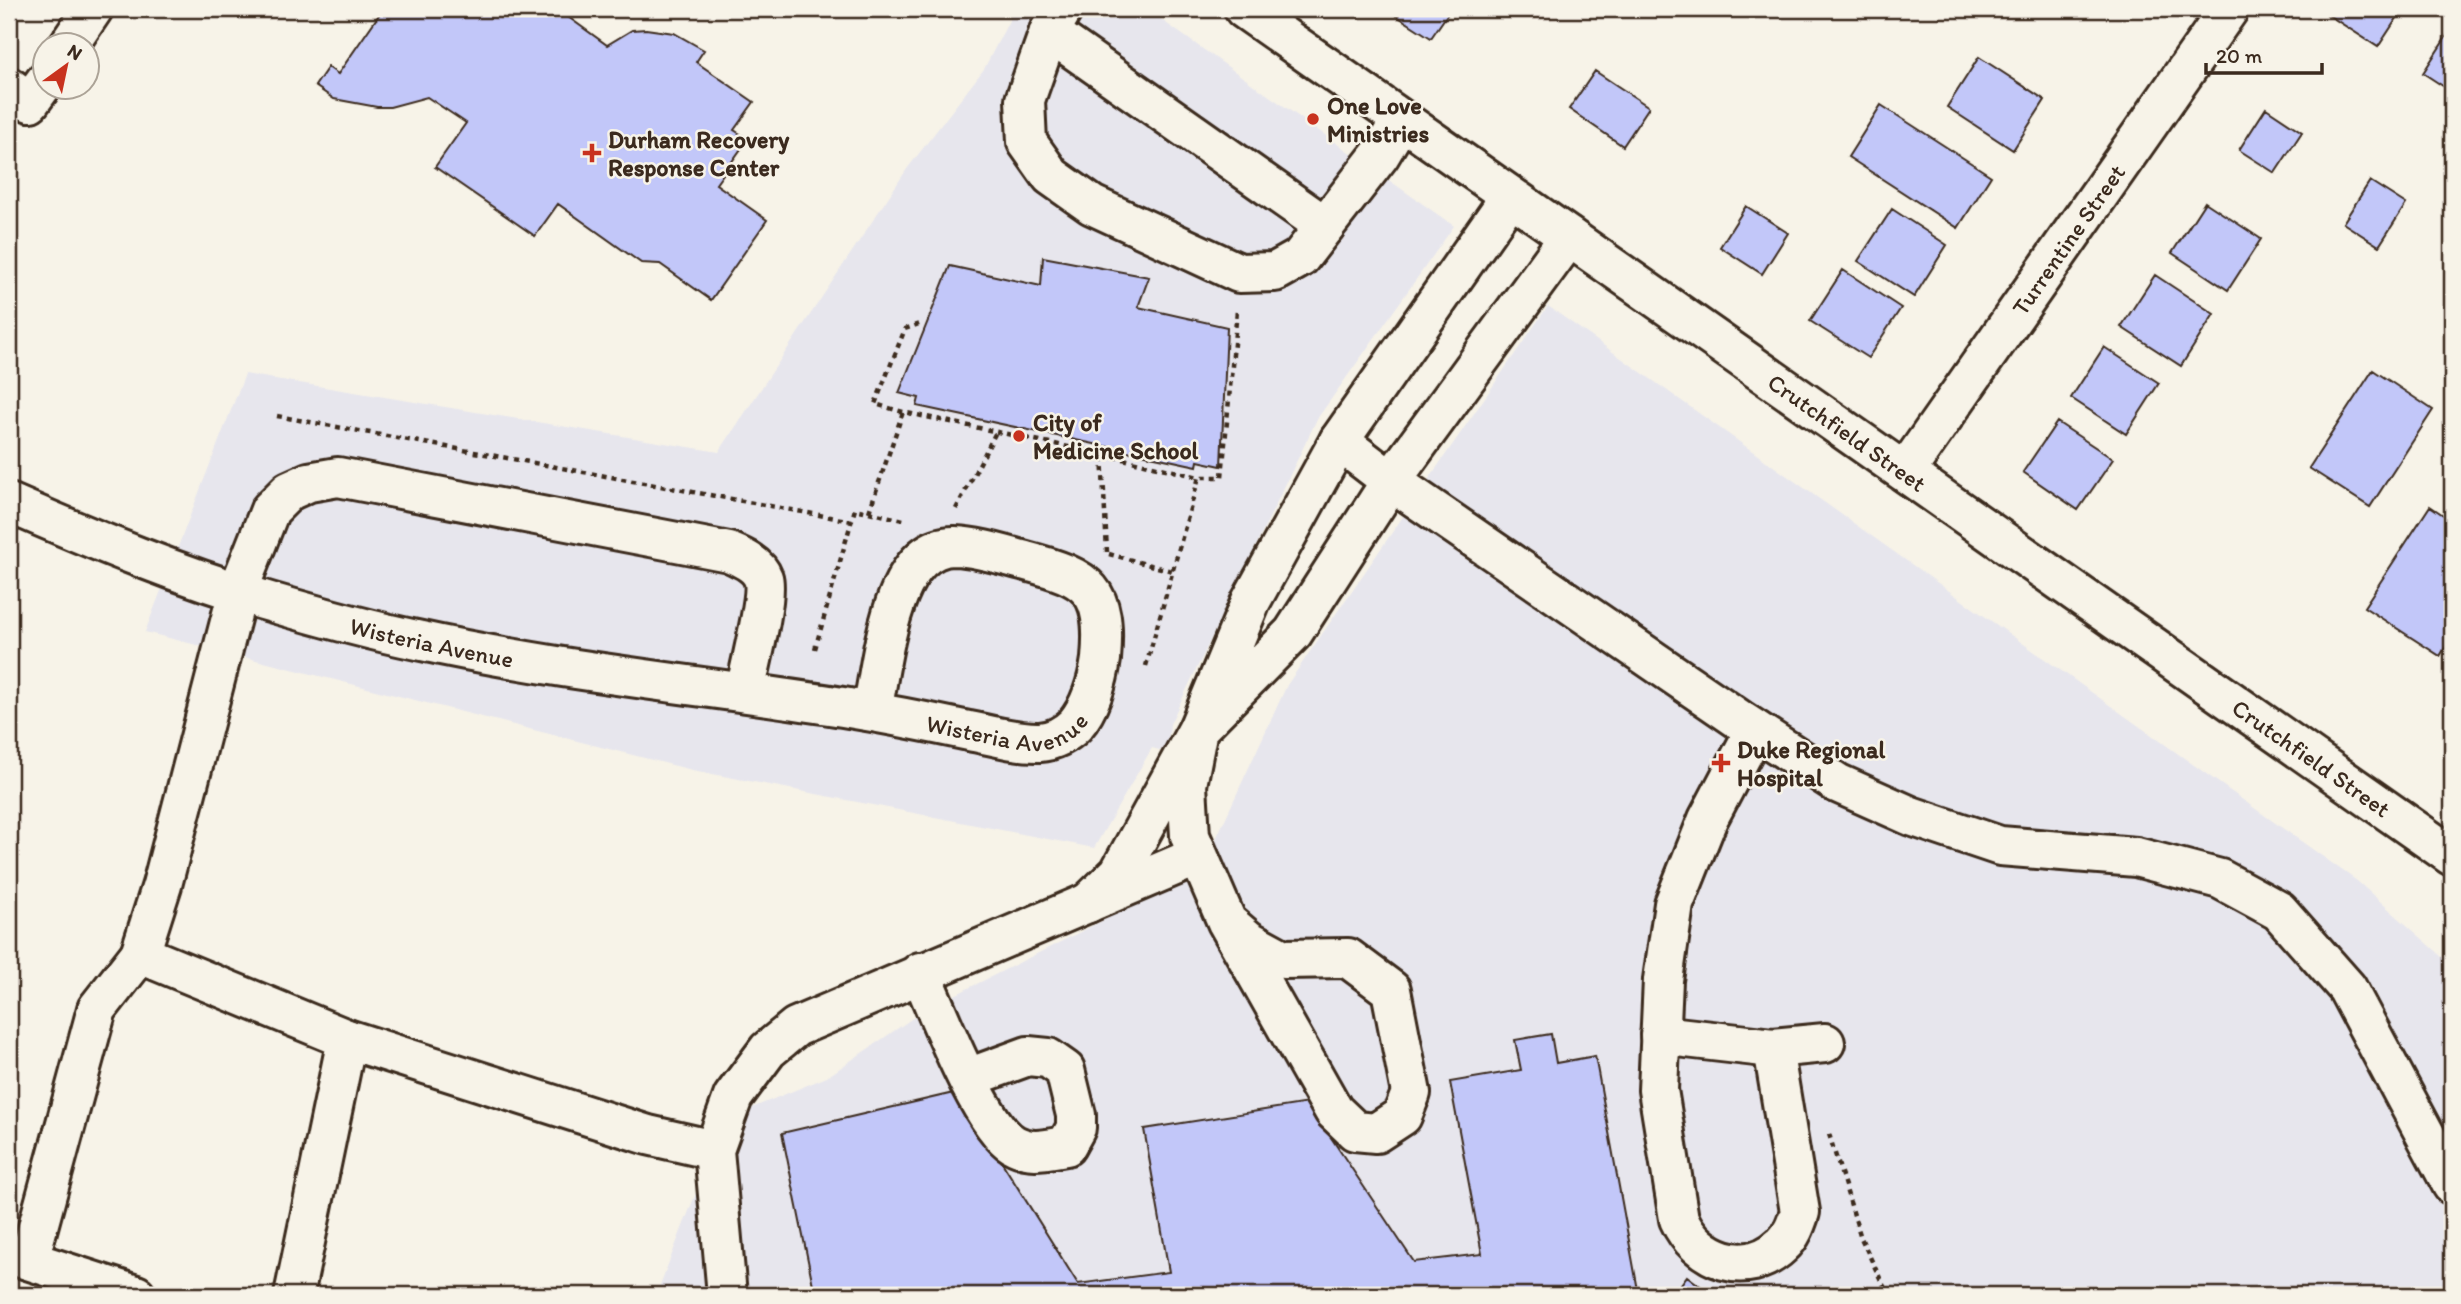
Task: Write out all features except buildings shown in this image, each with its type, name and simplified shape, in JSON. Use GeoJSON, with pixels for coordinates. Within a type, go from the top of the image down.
{"type":"FeatureCollection","features":[{"type":"Feature","properties":{"kind":"street"},"geometry":{"type":"LineString","coordinates":[[77,32],[93,9]]}},
{"type":"Feature","properties":{"kind":"street","name":"Crutchfield Street"},"geometry":{"type":"LineString","coordinates":[[1244,9],[1905,472],[2448,841]]}},
{"type":"Feature","properties":{"kind":"street","name":"Turrentine Street"},"geometry":{"type":"LineString","coordinates":[[1905,472],[2230,9]]}},
{"type":"Feature","properties":{"kind":"street"},"geometry":{"type":"LineString","coordinates":[[1325,226],[1056,20],[1025,100],[1027,142],[1051,176],[1092,205],[1239,273],[1275,272],[1300,258],[1325,226],[1380,155],[1401,120]]}},
{"type":"Feature","properties":{"kind":"street"},"geometry":{"type":"LineString","coordinates":[[9,87],[30,103],[32,100]]}},
{"type":"Feature","properties":{"kind":"street"},"geometry":{"type":"LineString","coordinates":[[1088,903],[1119,873],[1198,729],[1251,601],[1339,441],[1510,197]]}},
{"type":"Feature","properties":{"kind":"street"},"geometry":{"type":"LineString","coordinates":[[1227,922],[1248,940],[1283,958],[1348,958],[1391,990],[1411,1093],[1402,1116],[1376,1133],[1355,1131],[1334,1111],[1227,922],[1190,836],[1187,785],[1198,729],[1293,633],[1391,481],[1569,237]]}},
{"type":"Feature","properties":{"kind":"street"},"geometry":{"type":"LineString","coordinates":[[1339,441],[1391,481],[1837,783],[1911,816],[2000,846],[2136,857],[2220,879],[2280,911],[2347,988],[2452,1185]]}},
{"type":"Feature","properties":{"kind":"street"},"geometry":{"type":"LineString","coordinates":[[136,1295],[19,1257],[97,1009],[140,954],[162,885],[238,591],[270,510],[289,491],[309,482],[338,477],[729,552],[750,562],[764,578],[763,603],[744,692]]}},
{"type":"Feature","properties":{"kind":"street","name":"Wisteria Avenue"},"geometry":{"type":"LineString","coordinates":[[9,503],[160,564],[238,591],[415,640],[570,668],[872,712],[1022,741],[1049,741],[1071,729],[1081,717],[1094,689],[1100,667],[1102,617],[1093,593],[1081,581],[1055,569],[972,549],[955,546],[939,548],[923,558],[900,589],[893,607],[872,712]]}},
{"type":"Feature","properties":{"kind":"street"},"geometry":{"type":"LineString","coordinates":[[1755,730],[1708,819],[1674,904],[1663,980],[1660,1035],[1658,1090],[1679,1219],[1686,1234],[1699,1248],[1731,1263],[1748,1264],[1764,1258],[1782,1246],[1792,1232],[1800,1212],[1773,1048]]}},
{"type":"Feature","properties":{"kind":"street"},"geometry":{"type":"LineString","coordinates":[[727,1295],[714,1150],[733,1097],[768,1050],[796,1027],[1198,856]]}},
{"type":"Feature","properties":{"kind":"street"},"geometry":{"type":"LineString","coordinates":[[140,954],[347,1039],[648,1135],[714,1150]]}},
{"type":"Feature","properties":{"kind":"street"},"geometry":{"type":"LineString","coordinates":[[920,972],[968,1078]]}},
{"type":"Feature","properties":{"kind":"street"},"geometry":{"type":"LineString","coordinates":[[1660,1035],[1773,1048],[1825,1043]]}},
{"type":"Feature","properties":{"kind":"street"},"geometry":{"type":"LineString","coordinates":[[294,1295],[347,1039]]}},
{"type":"Feature","properties":{"kind":"path"},"geometry":{"type":"LineString","coordinates":[[919,324],[905,329],[875,404],[1199,477],[1222,477],[1238,299]]}},
{"type":"Feature","properties":{"kind":"path"},"geometry":{"type":"LineString","coordinates":[[869,512],[903,412]]}},
{"type":"Feature","properties":{"kind":"path"},"geometry":{"type":"LineString","coordinates":[[277,416],[852,521]]}},
{"type":"Feature","properties":{"kind":"path"},"geometry":{"type":"LineString","coordinates":[[954,512],[996,432]]}},
{"type":"Feature","properties":{"kind":"path"},"geometry":{"type":"LineString","coordinates":[[1102,454],[1107,553]]}},
{"type":"Feature","properties":{"kind":"path"},"geometry":{"type":"LineString","coordinates":[[1146,666],[1199,477]]}},
{"type":"Feature","properties":{"kind":"path"},"geometry":{"type":"LineString","coordinates":[[1828,1129],[1861,1238],[1888,1295]]}},
{"type":"Feature","properties":{"kind":"shaded area","name":"City of Medicine School"},"geometry":{"type":"Polygon","coordinates":[[[1015,9],[1146,9],[1454,226],[1317,419],[1170,724],[1167,752],[1152,748],[1094,848],[692,770],[145,632],[245,374],[719,452],[907,169],[984,69],[1015,9]]]}},
{"type":"Feature","properties":{"kind":"shaded area","name":"Duke Regional Hospital"},"geometry":{"type":"Polygon","coordinates":[[[1548,306],[2357,881],[2452,965],[2452,1295],[660,1295],[658,1290],[725,1119],[827,1077],[923,1011],[1108,918],[1215,841],[1287,685],[1548,306]]]}},
{"type":"Feature","properties":{"kind":"place","name":"One Love Ministries"},"geometry":{"type":"Point","coordinates":[1313,119]}},
{"type":"Feature","properties":{"kind":"place","name":"Durham Recovery Response Center"},"geometry":{"type":"Point","coordinates":[592,153]}},
{"type":"Feature","properties":{"kind":"place","name":"City of Medicine School"},"geometry":{"type":"Point","coordinates":[1019,436]}},
{"type":"Feature","properties":{"kind":"place","name":"Duke Regional Hospital"},"geometry":{"type":"Point","coordinates":[1721,763]}}]}
